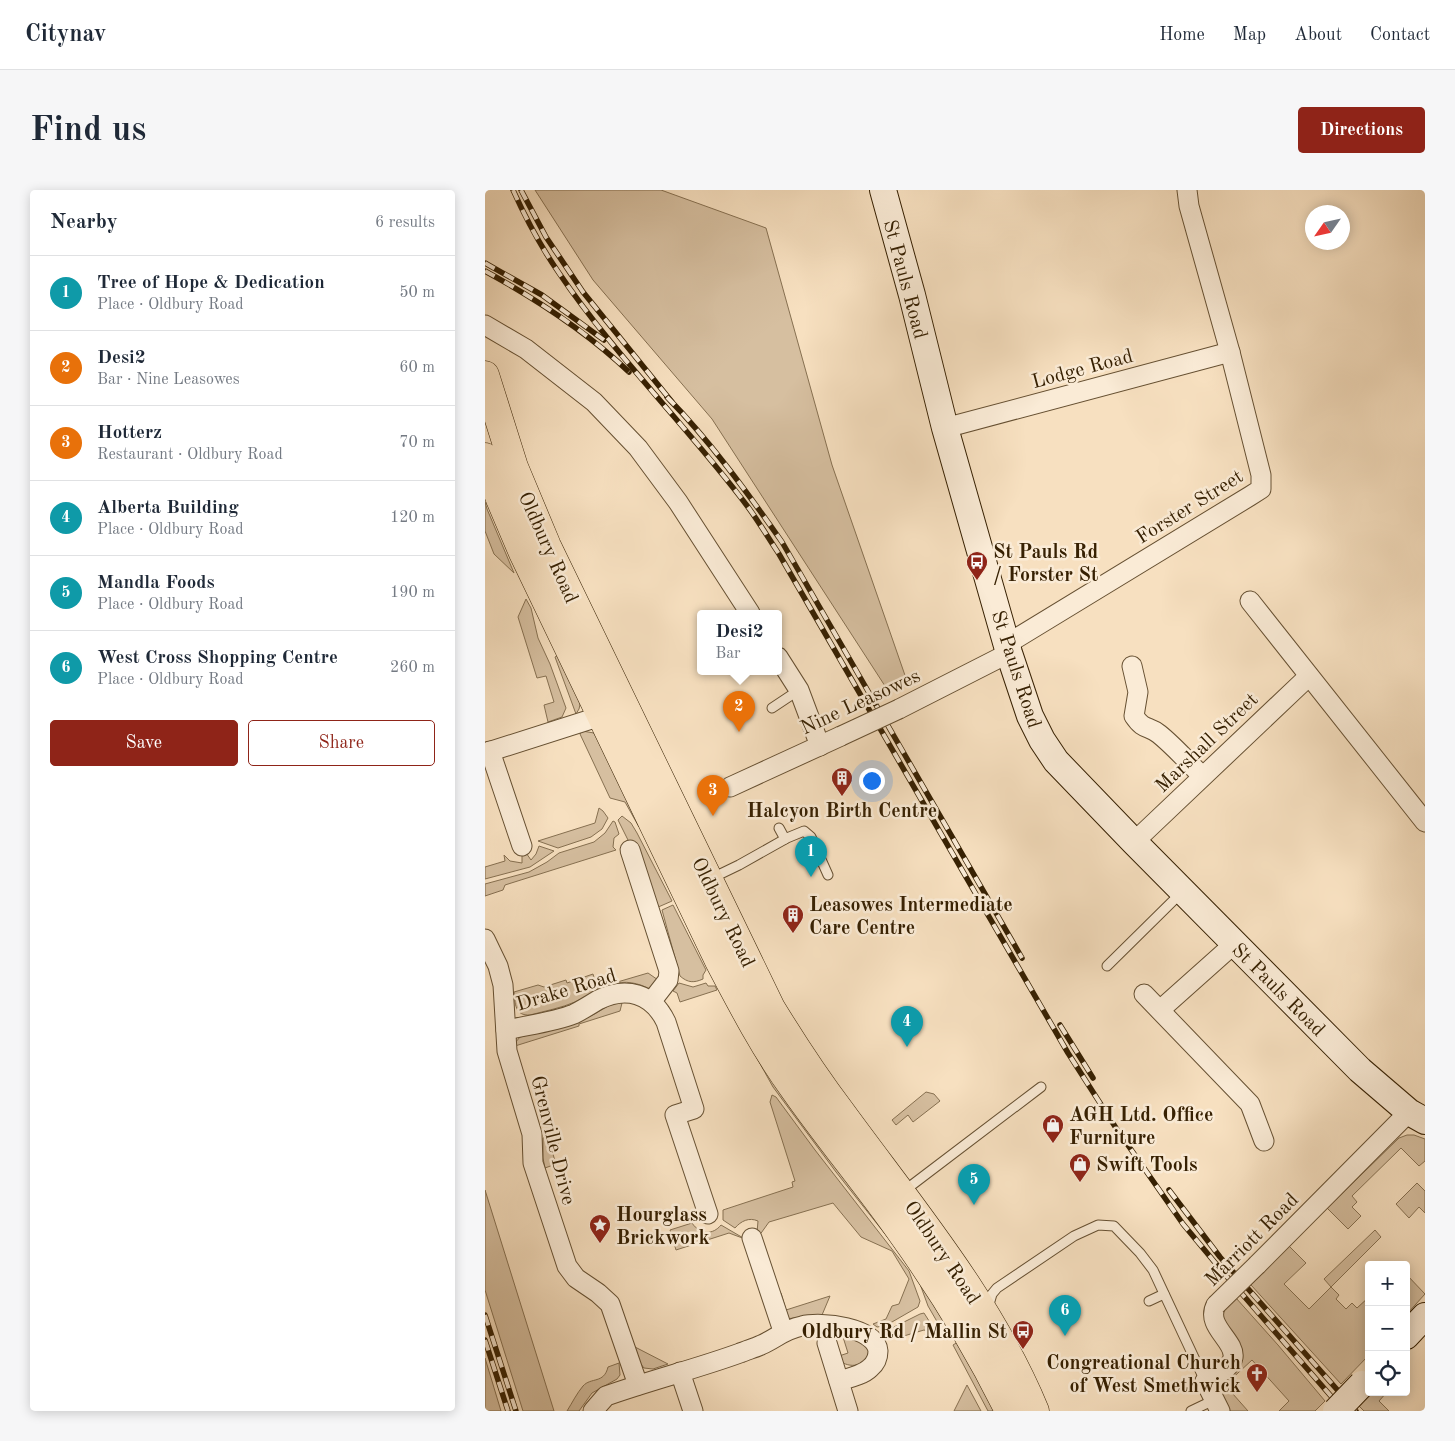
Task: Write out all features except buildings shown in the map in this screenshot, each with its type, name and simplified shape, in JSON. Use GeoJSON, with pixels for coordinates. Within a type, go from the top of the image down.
{"type":"FeatureCollection","features":[{"type":"Feature","properties":{"kind":"main road","name":"St Pauls Road"},"geometry":{"type":"LineString","coordinates":[[883,190],[912,295],[945,428],[1008,648],[1030,716],[1041,740],[1056,762],[1182,892],[1360,1070],[1417,1117]]}},
{"type":"Feature","properties":{"kind":"main road","name":"Oldbury Road"},"geometry":{"type":"LineString","coordinates":[[485,374],[514,468],[539,530],[771,1008],[841,1113],[977,1286],[988,1318],[1024,1385],[1035,1411]]}},
{"type":"Feature","properties":{"kind":"main road","name":"Oldbury Road"},"geometry":{"type":"LineString","coordinates":[[485,457],[500,499],[523,553],[719,961],[753,1026],[793,1088],[903,1234],[930,1274],[962,1326],[1009,1411]]}},
{"type":"Feature","properties":{"kind":"main road"},"geometry":{"type":"LineString","coordinates":[[1410,1332],[1425,1316]]}},
{"type":"Feature","properties":{"kind":"main road"},"geometry":{"type":"LineString","coordinates":[[1337,1411],[1365,1380]]}},
{"type":"Feature","properties":{"kind":"street","name":"Forster Street"},"geometry":{"type":"LineString","coordinates":[[1008,648],[1261,489],[1261,475],[1230,352],[1189,206],[1187,190]]}},
{"type":"Feature","properties":{"kind":"street"},"geometry":{"type":"LineString","coordinates":[[485,325],[526,349],[594,402],[638,448],[678,502],[747,610]]}},
{"type":"Feature","properties":{"kind":"street","name":"Lodge Road"},"geometry":{"type":"LineString","coordinates":[[945,428],[1230,352]]}},
{"type":"Feature","properties":{"kind":"street"},"geometry":{"type":"LineString","coordinates":[[1250,601],[1425,822]]}},
{"type":"Feature","properties":{"kind":"street","name":"Nine Leasowes"},"geometry":{"type":"LineString","coordinates":[[730,787],[899,709],[1008,648]]}},
{"type":"Feature","properties":{"kind":"street"},"geometry":{"type":"LineString","coordinates":[[782,663],[799,690],[820,746]]}},
{"type":"Feature","properties":{"kind":"street"},"geometry":{"type":"LineString","coordinates":[[1132,666],[1138,692],[1134,716],[1147,729],[1158,733],[1201,776]]}},
{"type":"Feature","properties":{"kind":"street","name":"Marshall Street"},"geometry":{"type":"LineString","coordinates":[[1134,842],[1201,776],[1309,676]]}},
{"type":"Feature","properties":{"kind":"street"},"geometry":{"type":"LineString","coordinates":[[522,846],[488,752],[601,716]]}},
{"type":"Feature","properties":{"kind":"street"},"geometry":{"type":"LineString","coordinates":[[630,850],[669,971],[668,980],[651,1002],[661,1011],[666,1022],[694,1109],[675,1115],[708,1214]]}},
{"type":"Feature","properties":{"kind":"street","name":"Grenville Drive"},"geometry":{"type":"LineString","coordinates":[[485,940],[498,966],[503,985],[507,1051],[532,1134],[533,1162],[567,1266],[576,1278],[610,1304],[638,1385]]}},
{"type":"Feature","properties":{"kind":"street"},"geometry":{"type":"LineString","coordinates":[[1160,1010],[1234,944]]}},
{"type":"Feature","properties":{"kind":"street","name":"Drake Road"},"geometry":{"type":"LineString","coordinates":[[506,1030],[574,1014],[618,993],[637,994],[651,1002]]}},
{"type":"Feature","properties":{"kind":"street"},"geometry":{"type":"LineString","coordinates":[[1144,994],[1257,1099],[1264,1141]]}},
{"type":"Feature","properties":{"kind":"street","name":"Marriott Road"},"geometry":{"type":"LineString","coordinates":[[1205,1381],[1222,1373],[1233,1362],[1231,1349],[1215,1319],[1213,1310],[1216,1305],[1417,1117]]}},
{"type":"Feature","properties":{"kind":"street"},"geometry":{"type":"LineString","coordinates":[[752,1238],[783,1331]]}},
{"type":"Feature","properties":{"kind":"street"},"geometry":{"type":"LineString","coordinates":[[593,1411],[606,1396],[763,1345],[783,1331],[803,1325],[839,1326],[869,1336],[876,1343],[878,1353],[876,1361],[870,1369],[839,1381]]}},
{"type":"Feature","properties":{"kind":"street"},"geometry":{"type":"LineString","coordinates":[[827,1343],[848,1411]]}},
{"type":"Feature","properties":{"kind":"street"},"geometry":{"type":"LineString","coordinates":[[680,1372],[693,1411]]}},
{"type":"Feature","properties":{"kind":"street"},"geometry":{"type":"LineString","coordinates":[[1205,1381],[1217,1405]]}},
{"type":"Feature","properties":{"kind":"lane"},"geometry":{"type":"LineString","coordinates":[[772,708],[799,690]]}},
{"type":"Feature","properties":{"kind":"lane"},"geometry":{"type":"LineString","coordinates":[[779,828],[785,839]]}},
{"type":"Feature","properties":{"kind":"lane"},"geometry":{"type":"LineString","coordinates":[[708,880],[785,839],[804,831],[811,838],[828,875]]}},
{"type":"Feature","properties":{"kind":"lane"},"geometry":{"type":"LineString","coordinates":[[1107,966],[1182,892]]}},
{"type":"Feature","properties":{"kind":"lane"},"geometry":{"type":"LineString","coordinates":[[902,1192],[1041,1087]]}},
{"type":"Feature","properties":{"kind":"lane"},"geometry":{"type":"LineString","coordinates":[[988,1318],[989,1302],[997,1288],[1074,1236],[1098,1225],[1114,1226],[1140,1253],[1153,1270],[1205,1381]]}},
{"type":"Feature","properties":{"kind":"lane"},"geometry":{"type":"LineString","coordinates":[[977,1286],[997,1288]]}},
{"type":"Feature","properties":{"kind":"lane"},"geometry":{"type":"LineString","coordinates":[[1149,1301],[1164,1294]]}},
{"type":"Feature","properties":{"kind":"lane"},"geometry":{"type":"LineString","coordinates":[[1191,1411],[1217,1405]]}},
{"type":"Feature","properties":{"kind":"shaded area"},"geometry":{"type":"Polygon","coordinates":[[[535,190],[661,190],[766,228],[832,465],[908,684],[885,686],[712,419],[593,280],[535,190]]]}},
{"type":"Feature","properties":{"kind":"shaded area"},"geometry":{"type":"Polygon","coordinates":[[[485,502],[514,573],[494,554],[485,531],[485,502]]]}},
{"type":"Feature","properties":{"kind":"shaded area"},"geometry":{"type":"Polygon","coordinates":[[[526,599],[531,608],[538,638],[566,708],[562,717],[548,722],[544,705],[554,702],[546,676],[537,678],[518,617],[526,599]]]}},
{"type":"Feature","properties":{"kind":"shaded area"},"geometry":{"type":"Polygon","coordinates":[[[560,654],[581,700],[576,714],[555,657],[560,654]]]}},
{"type":"Feature","properties":{"kind":"shaded area"},"geometry":{"type":"Polygon","coordinates":[[[582,731],[594,733],[643,825],[639,827],[625,802],[610,798],[580,734],[582,731]]]}},
{"type":"Feature","properties":{"kind":"shaded area"},"geometry":{"type":"Polygon","coordinates":[[[599,808],[608,818],[602,829],[591,837],[558,848],[538,841],[595,823],[599,808]]]}},
{"type":"Feature","properties":{"kind":"shaded area"},"geometry":{"type":"Polygon","coordinates":[[[622,816],[631,823],[637,833],[672,901],[656,908],[618,820],[622,816]]]}},
{"type":"Feature","properties":{"kind":"shaded area"},"geometry":{"type":"Polygon","coordinates":[[[613,821],[619,834],[614,838],[613,847],[616,850],[505,885],[503,890],[485,896],[485,884],[529,872],[559,853],[594,842],[605,833],[613,821]]]}},
{"type":"Feature","properties":{"kind":"shaded area"},"geometry":{"type":"Polygon","coordinates":[[[539,846],[554,851],[530,867],[485,879],[485,867],[505,861],[504,855],[510,861],[522,863],[522,851],[524,850],[531,860],[539,846]]]}},
{"type":"Feature","properties":{"kind":"shaded area"},"geometry":{"type":"Polygon","coordinates":[[[673,905],[706,970],[703,979],[694,982],[680,976],[662,910],[673,905]]]}},
{"type":"Feature","properties":{"kind":"shaded area"},"geometry":{"type":"Polygon","coordinates":[[[648,973],[661,982],[654,991],[642,985],[622,982],[604,987],[559,1008],[530,1015],[521,1014],[516,1005],[514,992],[538,985],[544,987],[566,980],[567,983],[593,974],[597,988],[648,973]]]}},
{"type":"Feature","properties":{"kind":"shaded area"},"geometry":{"type":"Polygon","coordinates":[[[679,983],[693,987],[706,983],[708,986],[715,986],[717,990],[680,1002],[677,993],[673,991],[679,983]]]}},
{"type":"Feature","properties":{"kind":"shaded area"},"geometry":{"type":"Polygon","coordinates":[[[615,1003],[622,1003],[620,1011],[515,1046],[520,1037],[576,1022],[615,1003]]]}},
{"type":"Feature","properties":{"kind":"shaded area"},"geometry":{"type":"Polygon","coordinates":[[[732,1008],[779,1085],[916,1270],[948,1320],[939,1325],[928,1306],[916,1273],[836,1172],[773,1087],[732,1008]]]}},
{"type":"Feature","properties":{"kind":"shaded area"},"geometry":{"type":"Polygon","coordinates":[[[926,1092],[934,1094],[940,1101],[913,1122],[908,1115],[896,1125],[892,1120],[926,1092]]]}},
{"type":"Feature","properties":{"kind":"shaded area"},"geometry":{"type":"Polygon","coordinates":[[[772,1095],[776,1097],[909,1271],[920,1301],[918,1307],[885,1326],[877,1327],[873,1324],[886,1319],[892,1306],[899,1304],[909,1279],[892,1251],[861,1237],[833,1203],[769,1222],[759,1236],[757,1233],[758,1221],[745,1220],[735,1228],[723,1220],[723,1210],[793,1187],[792,1182],[795,1181],[770,1102],[772,1095]]]}},
{"type":"Feature","properties":{"kind":"shaded area"},"geometry":{"type":"Polygon","coordinates":[[[555,1134],[560,1149],[552,1151],[556,1164],[545,1168],[543,1138],[555,1134]]]}},
{"type":"Feature","properties":{"kind":"shaded area"},"geometry":{"type":"Polygon","coordinates":[[[1414,1135],[1425,1139],[1425,1161],[1419,1166],[1401,1148],[1352,1196],[1357,1202],[1352,1207],[1361,1216],[1348,1229],[1327,1208],[1399,1138],[1414,1135]]]}},
{"type":"Feature","properties":{"kind":"shaded area"},"geometry":{"type":"Polygon","coordinates":[[[1417,1183],[1425,1191],[1425,1213],[1419,1207],[1409,1218],[1396,1204],[1417,1183]]]}},
{"type":"Feature","properties":{"kind":"shaded area"},"geometry":{"type":"Polygon","coordinates":[[[485,1190],[554,1411],[523,1411],[485,1290],[485,1190]]]}},
{"type":"Feature","properties":{"kind":"shaded area"},"geometry":{"type":"Polygon","coordinates":[[[692,1223],[703,1232],[714,1231],[721,1225],[745,1239],[729,1233],[676,1250],[670,1230],[692,1223]]]}},
{"type":"Feature","properties":{"kind":"shaded area"},"geometry":{"type":"Polygon","coordinates":[[[1375,1230],[1381,1237],[1331,1287],[1324,1279],[1375,1230]]]}},
{"type":"Feature","properties":{"kind":"shaded area"},"geometry":{"type":"Polygon","coordinates":[[[1289,1246],[1306,1263],[1284,1284],[1309,1309],[1331,1287],[1339,1295],[1336,1299],[1346,1309],[1352,1303],[1357,1308],[1365,1301],[1365,1359],[1341,1384],[1251,1285],[1289,1246]]]}},
{"type":"Feature","properties":{"kind":"shaded area"},"geometry":{"type":"Polygon","coordinates":[[[1410,1278],[1425,1294],[1410,1311],[1410,1278]]]}},
{"type":"Feature","properties":{"kind":"shaded area"},"geometry":{"type":"Polygon","coordinates":[[[781,1293],[786,1310],[830,1296],[822,1315],[785,1319],[777,1294],[781,1293]]]}},
{"type":"Feature","properties":{"kind":"shaded area"},"geometry":{"type":"Polygon","coordinates":[[[1236,1298],[1325,1401],[1315,1411],[1279,1411],[1289,1401],[1252,1360],[1225,1385],[1248,1411],[1230,1411],[1218,1392],[1216,1383],[1224,1376],[1222,1312],[1236,1298]]]}},
{"type":"Feature","properties":{"kind":"shaded area"},"geometry":{"type":"Polygon","coordinates":[[[924,1313],[938,1335],[924,1330],[897,1338],[895,1334],[884,1337],[886,1331],[924,1313]]]}},
{"type":"Feature","properties":{"kind":"shaded area"},"geometry":{"type":"Polygon","coordinates":[[[815,1330],[861,1340],[869,1350],[868,1355],[860,1364],[848,1365],[843,1363],[839,1356],[848,1353],[843,1337],[833,1340],[831,1334],[823,1336],[820,1334],[808,1338],[803,1332],[815,1330]]]}},
{"type":"Feature","properties":{"kind":"shaded area"},"geometry":{"type":"Polygon","coordinates":[[[961,1340],[999,1411],[988,1411],[953,1345],[961,1340]]]}},
{"type":"Feature","properties":{"kind":"shaded area"},"geometry":{"type":"Polygon","coordinates":[[[635,1347],[668,1364],[653,1369],[644,1368],[640,1363],[635,1347]]]}},
{"type":"Feature","properties":{"kind":"shaded area"},"geometry":{"type":"Polygon","coordinates":[[[485,1358],[501,1411],[485,1411],[485,1358]]]}},
{"type":"Feature","properties":{"kind":"shaded area"},"geometry":{"type":"Polygon","coordinates":[[[619,1363],[620,1375],[617,1379],[592,1393],[579,1411],[567,1411],[586,1383],[604,1376],[608,1367],[619,1363]]]}},
{"type":"Feature","properties":{"kind":"shaded area"},"geometry":{"type":"Polygon","coordinates":[[[967,1385],[981,1411],[954,1411],[967,1385]]]}},
{"type":"Feature","properties":{"kind":"shaded area"},"geometry":{"type":"Polygon","coordinates":[[[1366,1396],[1383,1396],[1379,1401],[1389,1411],[1364,1411],[1358,1405],[1366,1396]]]}},
{"type":"Feature","properties":{"kind":"railway"},"geometry":{"type":"LineString","coordinates":[[513,190],[540,243],[581,304],[725,477],[779,554],[1068,1053],[1116,1128],[1183,1224],[1344,1411]]}},
{"type":"Feature","properties":{"kind":"railway"},"geometry":{"type":"LineString","coordinates":[[521,190],[546,237],[583,292],[672,402]]}},
{"type":"Feature","properties":{"kind":"railway"},"geometry":{"type":"LineString","coordinates":[[485,263],[542,295],[604,340]]}},
{"type":"Feature","properties":{"kind":"railway"},"geometry":{"type":"LineString","coordinates":[[485,271],[578,329],[629,372]]}},
{"type":"Feature","properties":{"kind":"railway"},"geometry":{"type":"LineString","coordinates":[[667,397],[713,449],[782,542],[1022,958]]}},
{"type":"Feature","properties":{"kind":"railway"},"geometry":{"type":"LineString","coordinates":[[1060,1025],[1093,1078]]}},
{"type":"Feature","properties":{"kind":"railway"},"geometry":{"type":"LineString","coordinates":[[1169,1190],[1220,1257],[1356,1411]]}},
{"type":"Feature","properties":{"kind":"railway"},"geometry":{"type":"LineString","coordinates":[[485,1315],[516,1411]]}},
{"type":"Feature","properties":{"kind":"railway"},"geometry":{"type":"LineString","coordinates":[[485,1340],[508,1411]]}},
{"type":"Feature","properties":{"kind":"place","name":"St Pauls Rd / Forster St"},"geometry":{"type":"Point","coordinates":[977,581]}},
{"type":"Feature","properties":{"kind":"place","name":"Desi2"},"geometry":{"type":"Point","coordinates":[739,732]}},
{"type":"Feature","properties":{"kind":"place","name":"Halcyon Birth Centre"},"geometry":{"type":"Point","coordinates":[842,797]}},
{"type":"Feature","properties":{"kind":"place","name":"Hotterz"},"geometry":{"type":"Point","coordinates":[713,816]}},
{"type":"Feature","properties":{"kind":"place","name":"Tree of Hope & Dedication"},"geometry":{"type":"Point","coordinates":[811,877]}},
{"type":"Feature","properties":{"kind":"place","name":"Leasowes Intermediate Care Centre"},"geometry":{"type":"Point","coordinates":[793,934]}},
{"type":"Feature","properties":{"kind":"place","name":"Alberta Building"},"geometry":{"type":"Point","coordinates":[907,1047]}},
{"type":"Feature","properties":{"kind":"place","name":"AGH Ltd. Office Furniture"},"geometry":{"type":"Point","coordinates":[1053,1144]}},
{"type":"Feature","properties":{"kind":"place","name":"Swift Tools"},"geometry":{"type":"Point","coordinates":[1080,1183]}},
{"type":"Feature","properties":{"kind":"place","name":"Mandla Foods"},"geometry":{"type":"Point","coordinates":[974,1205]}},
{"type":"Feature","properties":{"kind":"place","name":"Hourglass Brickwork"},"geometry":{"type":"Point","coordinates":[600,1244]}},
{"type":"Feature","properties":{"kind":"place","name":"West Cross Shopping Centre"},"geometry":{"type":"Point","coordinates":[1065,1336]}},
{"type":"Feature","properties":{"kind":"place","name":"Oldbury Rd / Mallin St"},"geometry":{"type":"Point","coordinates":[1023,1350]}},
{"type":"Feature","properties":{"kind":"place","name":"Congreational Church of West Smethwick"},"geometry":{"type":"Point","coordinates":[1257,1393]}}]}
